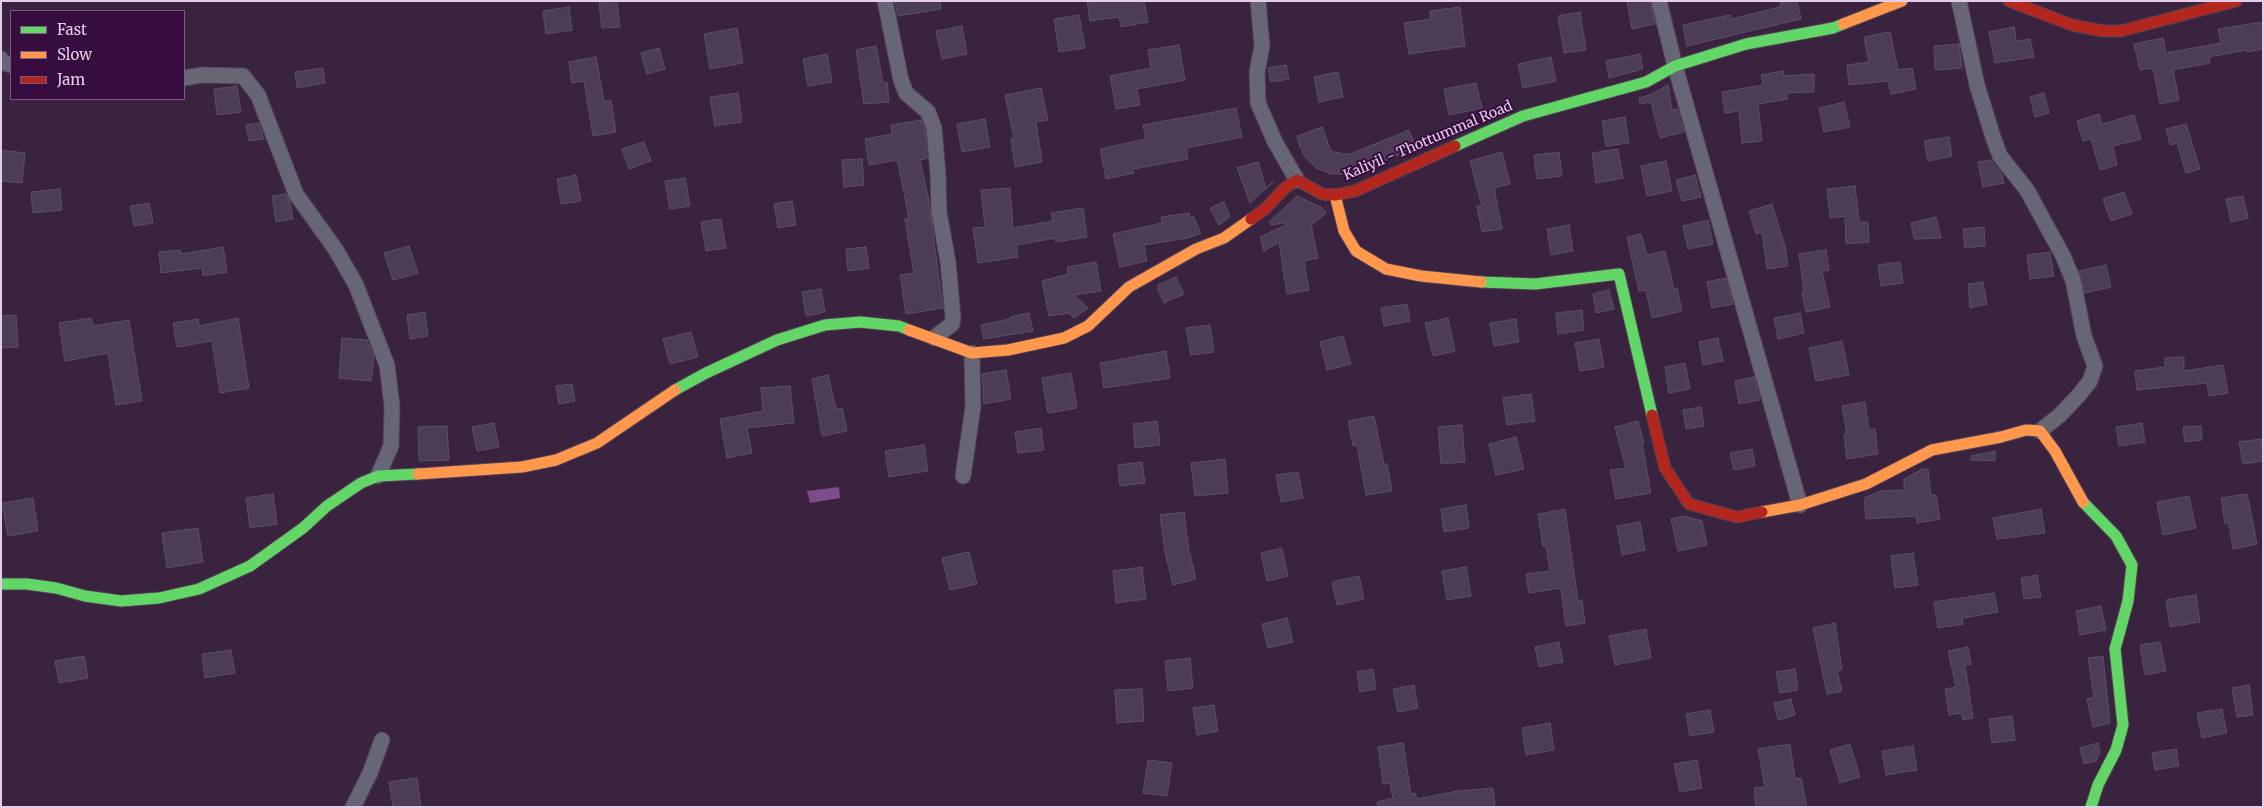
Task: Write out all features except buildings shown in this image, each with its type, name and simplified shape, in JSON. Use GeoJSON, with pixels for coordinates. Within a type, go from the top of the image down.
{"type":"FeatureCollection","features":[{"type":"Feature","properties":{"kind":"main road","name":"Kaliyil - Thottummal Road"},"geometry":{"type":"LineString","coordinates":[[1297,180],[1310,189],[1322,194],[1335,195],[1355,192],[1523,116],[1602,92],[1646,82],[1675,66],[1746,44],[1833,28],[1902,1]]}},
{"type":"Feature","properties":{"kind":"main road"},"geometry":{"type":"LineString","coordinates":[[2009,1],[2072,25],[2103,31],[2121,31],[2236,1]]}},
{"type":"Feature","properties":{"kind":"main road"},"geometry":{"type":"LineString","coordinates":[[1,584],[27,584],[56,588],[85,596],[121,601],[159,598],[199,589],[250,566],[303,528],[327,506],[361,483],[378,476],[522,467],[556,460],[597,443],[670,392],[706,373],[778,340],[825,325],[860,322],[899,326],[972,353],[1008,350],[1056,339],[1088,326],[1129,287],[1196,249],[1224,238],[1265,209],[1286,187],[1297,180]]}},
{"type":"Feature","properties":{"kind":"main road"},"geometry":{"type":"LineString","coordinates":[[1335,195],[1344,231],[1356,251],[1386,269],[1461,281],[1535,284],[1619,274],[1665,468],[1689,504],[1737,517],[1800,505],[1866,484],[1932,450],[2001,437],[2026,430],[2040,431],[2055,451],[2086,507],[2116,536],[2132,565],[2128,601],[2115,649],[2123,725],[2116,750],[2098,785],[2091,807]]}},
{"type":"Feature","properties":{"kind":"street"},"geometry":{"type":"LineString","coordinates":[[885,1],[901,80],[906,93],[928,112],[934,128],[939,212],[948,262],[952,324],[934,338]]}},
{"type":"Feature","properties":{"kind":"street"},"geometry":{"type":"LineString","coordinates":[[1258,1],[1262,46],[1257,72],[1258,104],[1297,180]]}},
{"type":"Feature","properties":{"kind":"street"},"geometry":{"type":"LineString","coordinates":[[1659,1],[1675,66],[1800,505]]}},
{"type":"Feature","properties":{"kind":"street"},"geometry":{"type":"LineString","coordinates":[[1960,1],[1977,85],[2000,156],[2027,190],[2063,256],[2073,280],[2084,336],[2095,366],[2090,381],[2079,395],[2060,416],[2040,431]]}},
{"type":"Feature","properties":{"kind":"street"},"geometry":{"type":"LineString","coordinates":[[185,78],[202,75],[243,76],[258,96],[296,194],[336,250],[356,285],[387,365],[392,406],[391,446],[378,476]]}},
{"type":"Feature","properties":{"kind":"street"},"geometry":{"type":"LineString","coordinates":[[963,476],[973,407],[972,353]]}},
{"type":"Feature","properties":{"kind":"street"},"geometry":{"type":"LineString","coordinates":[[353,807],[370,773],[382,740]]}},
{"type":"Feature","properties":{"kind":"shaded area"},"geometry":{"type":"Polygon","coordinates":[[[839,487],[840,498],[810,503],[807,491],[839,487]]]}},
{"type":"Feature","properties":{"kind":"traffic: fast"},"geometry":{"type":"LineString","coordinates":[[1455,146],[1523,116],[1646,82],[1675,66],[1746,44],[1833,28],[1843,24]]}},
{"type":"Feature","properties":{"kind":"traffic: fast"},"geometry":{"type":"LineString","coordinates":[[1481,282],[1535,284],[1619,274],[1652,415]]}},
{"type":"Feature","properties":{"kind":"traffic: fast"},"geometry":{"type":"LineString","coordinates":[[675,390],[706,373],[777,340],[825,325],[860,322],[899,326],[909,330]]}},
{"type":"Feature","properties":{"kind":"traffic: fast"},"geometry":{"type":"LineString","coordinates":[[1,584],[27,584],[56,588],[85,596],[121,601],[159,598],[199,589],[250,566],[303,528],[327,506],[361,483],[378,476],[418,474]]}},
{"type":"Feature","properties":{"kind":"traffic: fast"},"geometry":{"type":"LineString","coordinates":[[2083,502],[2116,536],[2132,565],[2128,601],[2115,649],[2123,725],[2116,750],[2098,785],[2091,807]]}},
{"type":"Feature","properties":{"kind":"traffic: slow"},"geometry":{"type":"LineString","coordinates":[[1843,24],[1902,1]]}},
{"type":"Feature","properties":{"kind":"traffic: slow"},"geometry":{"type":"LineString","coordinates":[[1335,195],[1344,231],[1356,251],[1386,269],[1421,276],[1481,282]]}},
{"type":"Feature","properties":{"kind":"traffic: slow"},"geometry":{"type":"LineString","coordinates":[[909,330],[972,353],[1008,350],[1064,338],[1088,326],[1129,287],[1196,249],[1224,238],[1251,219]]}},
{"type":"Feature","properties":{"kind":"traffic: slow"},"geometry":{"type":"LineString","coordinates":[[418,474],[522,467],[556,460],[597,443],[675,390]]}},
{"type":"Feature","properties":{"kind":"traffic: slow"},"geometry":{"type":"LineString","coordinates":[[1762,512],[1800,505],[1866,484],[1932,450],[2001,437],[2026,430],[2040,431],[2055,451],[2083,502]]}},
{"type":"Feature","properties":{"kind":"traffic: jam"},"geometry":{"type":"LineString","coordinates":[[2009,1],[2072,25],[2103,31],[2121,31],[2236,1]]}},
{"type":"Feature","properties":{"kind":"traffic: jam"},"geometry":{"type":"LineString","coordinates":[[1251,219],[1265,209],[1286,187],[1297,180],[1322,194],[1335,195],[1355,191],[1455,146]]}},
{"type":"Feature","properties":{"kind":"traffic: jam"},"geometry":{"type":"LineString","coordinates":[[1652,415],[1665,468],[1689,504],[1737,517],[1762,512]]}}]}
